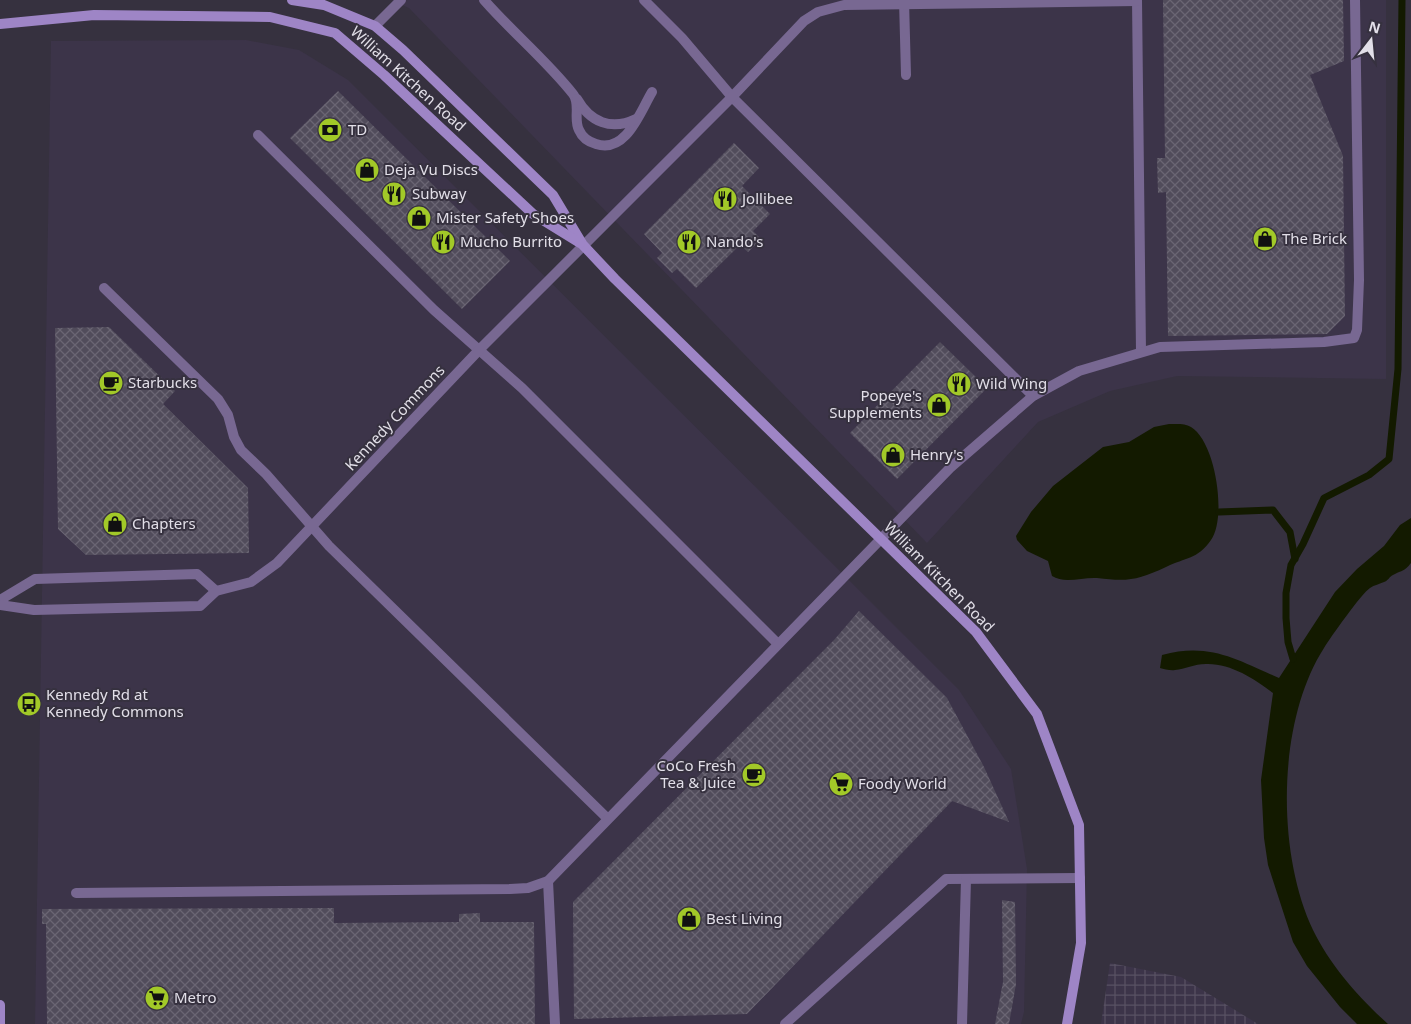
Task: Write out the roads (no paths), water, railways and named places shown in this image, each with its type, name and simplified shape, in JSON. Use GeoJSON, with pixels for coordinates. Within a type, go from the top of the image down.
{"type":"FeatureCollection","features":[{"type":"Feature","properties":{"kind":"street","name":"William Kitchen Road"},"geometry":{"type":"LineString","coordinates":[[292,0],[324,5],[375,26],[403,50],[553,196],[583,245]]}},
{"type":"Feature","properties":{"kind":"street","name":"William Kitchen Road"},"geometry":{"type":"LineString","coordinates":[[0,24],[94,15],[270,17],[335,33],[384,75],[532,214],[583,245],[976,632],[1037,714],[1079,825],[1081,943],[1067,1024]]}},
{"type":"Feature","properties":{"kind":"street"},"geometry":{"type":"LineString","coordinates":[[0,1004],[0,1024]]}},
{"type":"Feature","properties":{"kind":"lane"},"geometry":{"type":"LineString","coordinates":[[375,26],[401,0]]}},
{"type":"Feature","properties":{"kind":"lane"},"geometry":{"type":"LineString","coordinates":[[484,0],[575,96],[587,114],[599,122],[612,125],[636,120]]}},
{"type":"Feature","properties":{"kind":"lane"},"geometry":{"type":"LineString","coordinates":[[644,0],[682,38],[732,97],[1033,396]]}},
{"type":"Feature","properties":{"kind":"lane"},"geometry":{"type":"LineString","coordinates":[[76,893],[510,889],[528,888],[548,881],[607,818],[950,468],[1033,396],[1079,371],[1160,347],[1350,340],[1357,334],[1359,280],[1355,0]]}},
{"type":"Feature","properties":{"kind":"lane"},"geometry":{"type":"LineString","coordinates":[[1137,1],[1141,352]]}},
{"type":"Feature","properties":{"kind":"lane","name":"Kennedy Commons"},"geometry":{"type":"LineString","coordinates":[[0,605],[34,610],[200,606],[216,591],[243,585],[265,574],[313,527],[480,349],[732,97],[811,15],[830,7],[844,5],[1137,1]]}},
{"type":"Feature","properties":{"kind":"lane"},"geometry":{"type":"LineString","coordinates":[[904,3],[906,75]]}},
{"type":"Feature","properties":{"kind":"lane"},"geometry":{"type":"LineString","coordinates":[[575,96],[579,130],[582,136],[601,146],[615,144],[629,133],[652,92]]}},
{"type":"Feature","properties":{"kind":"lane"},"geometry":{"type":"LineString","coordinates":[[258,135],[434,310],[522,388],[778,644]]}},
{"type":"Feature","properties":{"kind":"lane"},"geometry":{"type":"LineString","coordinates":[[104,288],[218,399],[228,415],[234,437],[241,450],[336,553],[607,818]]}},
{"type":"Feature","properties":{"kind":"lane"},"geometry":{"type":"LineString","coordinates":[[0,600],[35,579],[197,574],[216,591]]}},
{"type":"Feature","properties":{"kind":"lane"},"geometry":{"type":"LineString","coordinates":[[789,1022],[946,879],[1080,878]]}},
{"type":"Feature","properties":{"kind":"lane"},"geometry":{"type":"LineString","coordinates":[[962,1024],[966,879]]}},
{"type":"Feature","properties":{"kind":"lane"},"geometry":{"type":"LineString","coordinates":[[548,881],[556,1024]]}},
{"type":"Feature","properties":{"kind":"waterway"},"geometry":{"type":"LineString","coordinates":[[1293,659],[1288,642],[1286,618],[1286,593],[1291,565],[1324,498],[1369,475],[1389,459],[1398,369],[1402,0]]}},
{"type":"Feature","properties":{"kind":"waterway"},"geometry":{"type":"LineString","coordinates":[[1219,512],[1273,510],[1290,532],[1295,559]]}},
{"type":"Feature","properties":{"kind":"place","name":"TD"},"geometry":{"type":"Point","coordinates":[330,130]}},
{"type":"Feature","properties":{"kind":"place","name":"Deja Vu Discs"},"geometry":{"type":"Point","coordinates":[367,170]}},
{"type":"Feature","properties":{"kind":"place","name":"Subway"},"geometry":{"type":"Point","coordinates":[394,194]}},
{"type":"Feature","properties":{"kind":"place","name":"Jollibee"},"geometry":{"type":"Point","coordinates":[725,199]}},
{"type":"Feature","properties":{"kind":"place","name":"Mister Safety Shoes"},"geometry":{"type":"Point","coordinates":[419,218]}},
{"type":"Feature","properties":{"kind":"place","name":"The Brick"},"geometry":{"type":"Point","coordinates":[1265,239]}},
{"type":"Feature","properties":{"kind":"place","name":"Mucho Burrito"},"geometry":{"type":"Point","coordinates":[443,242]}},
{"type":"Feature","properties":{"kind":"place","name":"Nando's"},"geometry":{"type":"Point","coordinates":[689,242]}},
{"type":"Feature","properties":{"kind":"place","name":"Starbucks"},"geometry":{"type":"Point","coordinates":[111,383]}},
{"type":"Feature","properties":{"kind":"place","name":"Wild Wing"},"geometry":{"type":"Point","coordinates":[959,384]}},
{"type":"Feature","properties":{"kind":"place","name":"Popeye's Supplements"},"geometry":{"type":"Point","coordinates":[939,405]}},
{"type":"Feature","properties":{"kind":"place","name":"Henry's"},"geometry":{"type":"Point","coordinates":[893,455]}},
{"type":"Feature","properties":{"kind":"place","name":"Chapters"},"geometry":{"type":"Point","coordinates":[115,524]}},
{"type":"Feature","properties":{"kind":"place","name":"Kennedy Rd at Kennedy Commons"},"geometry":{"type":"Point","coordinates":[29,704]}},
{"type":"Feature","properties":{"kind":"place","name":"CoCo Fresh Tea & Juice"},"geometry":{"type":"Point","coordinates":[754,775]}},
{"type":"Feature","properties":{"kind":"place","name":"Foody World"},"geometry":{"type":"Point","coordinates":[841,784]}},
{"type":"Feature","properties":{"kind":"place","name":"Best Living"},"geometry":{"type":"Point","coordinates":[689,919]}},
{"type":"Feature","properties":{"kind":"place","name":"Metro"},"geometry":{"type":"Point","coordinates":[157,998]}}]}
